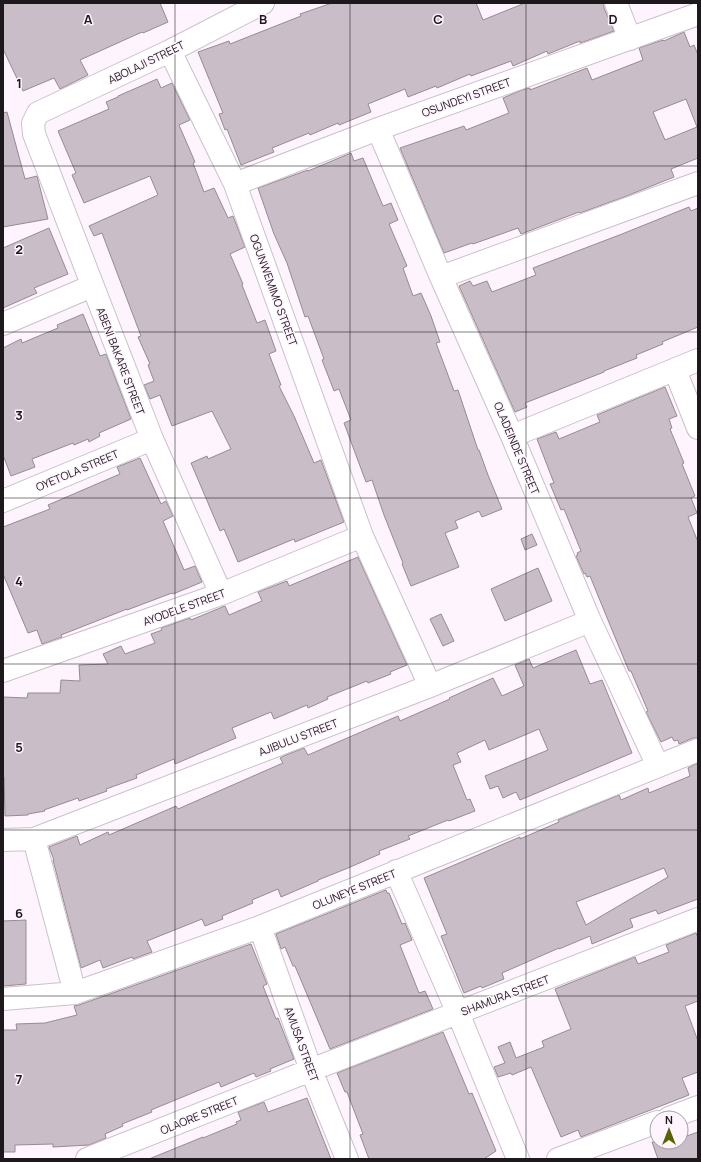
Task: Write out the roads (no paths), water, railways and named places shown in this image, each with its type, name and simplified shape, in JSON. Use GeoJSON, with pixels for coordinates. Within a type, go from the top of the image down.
{"type":"FeatureCollection","features":[{"type":"Feature","properties":{"kind":"street","name":"ABOLAJI STREET"},"geometry":{"type":"LineString","coordinates":[[33,123],[38,113],[170,51],[263,3]]}},
{"type":"Feature","properties":{"kind":"street"},"geometry":{"type":"LineString","coordinates":[[616,3],[630,39]]}},
{"type":"Feature","properties":{"kind":"street","name":"OSUNDEYI STREET"},"geometry":{"type":"LineString","coordinates":[[235,184],[378,129],[698,14]]}},
{"type":"Feature","properties":{"kind":"street","name":"OGUNWEMIMO STREET"},"geometry":{"type":"LineString","coordinates":[[170,51],[235,184],[362,536],[430,686]]}},
{"type":"Feature","properties":{"kind":"street","name":"ABENI BAKARE STREET"},"geometry":{"type":"LineString","coordinates":[[33,123],[34,134],[152,439],[221,594]]}},
{"type":"Feature","properties":{"kind":"street","name":"OLADEINDE STREET"},"geometry":{"type":"LineString","coordinates":[[378,129],[441,277],[512,436],[590,621],[658,766]]}},
{"type":"Feature","properties":{"kind":"street"},"geometry":{"type":"LineString","coordinates":[[441,277],[698,184]]}},
{"type":"Feature","properties":{"kind":"street"},"geometry":{"type":"LineString","coordinates":[[3,324],[92,286]]}},
{"type":"Feature","properties":{"kind":"street"},"geometry":{"type":"LineString","coordinates":[[512,436],[698,360]]}},
{"type":"Feature","properties":{"kind":"street"},"geometry":{"type":"LineString","coordinates":[[675,370],[698,428]]}},
{"type":"Feature","properties":{"kind":"street","name":"OYETOLA STREET"},"geometry":{"type":"LineString","coordinates":[[3,501],[152,439]]}},
{"type":"Feature","properties":{"kind":"street","name":"AYODELE STREET"},"geometry":{"type":"LineString","coordinates":[[3,671],[221,594],[362,536]]}},
{"type":"Feature","properties":{"kind":"street","name":"AJIBULU STREET"},"geometry":{"type":"LineString","coordinates":[[3,840],[34,839],[430,686],[590,621]]}},
{"type":"Feature","properties":{"kind":"street","name":"OLUNEYE STREET"},"geometry":{"type":"LineString","coordinates":[[3,999],[75,993],[260,927],[698,750]]}},
{"type":"Feature","properties":{"kind":"street"},"geometry":{"type":"LineString","coordinates":[[34,839],[75,993]]}},
{"type":"Feature","properties":{"kind":"street"},"geometry":{"type":"LineString","coordinates":[[396,872],[458,1013],[518,1159]]}},
{"type":"Feature","properties":{"kind":"street","name":"SHAMURA STREET"},"geometry":{"type":"LineString","coordinates":[[311,1070],[698,919]]}},
{"type":"Feature","properties":{"kind":"street","name":"AMUSA STREET"},"geometry":{"type":"LineString","coordinates":[[260,927],[311,1070],[347,1159]]}},
{"type":"Feature","properties":{"kind":"street","name":"OLAORE STREET"},"geometry":{"type":"LineString","coordinates":[[87,1159],[311,1070]]}},
{"type":"Feature","properties":{"kind":"street"},"geometry":{"type":"LineString","coordinates":[[558,1159],[649,1125]]}}]}
